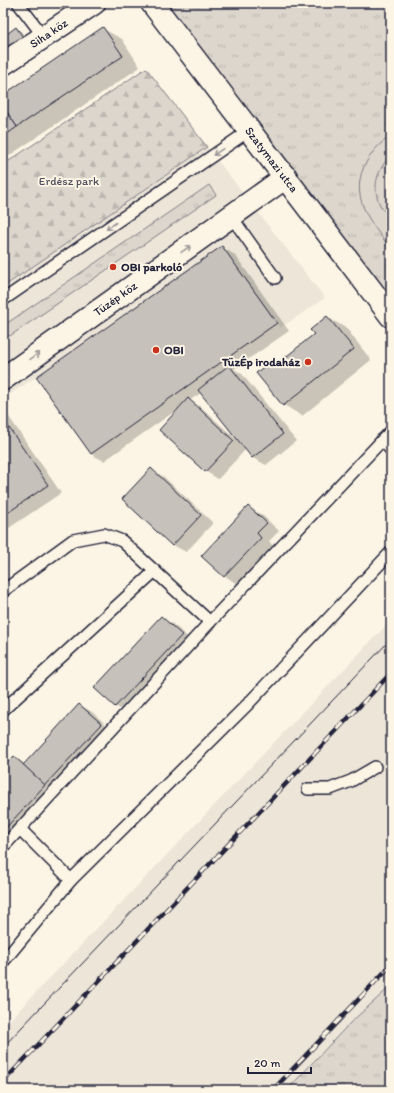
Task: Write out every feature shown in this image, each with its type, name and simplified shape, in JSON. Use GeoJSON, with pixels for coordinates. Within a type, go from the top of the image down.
{"type":"FeatureCollection","features":[{"type":"Feature","properties":{"kind":"street","name":"Siha köz"},"geometry":{"type":"LineString","coordinates":[[3,64],[94,3]]}},
{"type":"Feature","properties":{"kind":"street","name":"Szatymazi utca"},"geometry":{"type":"LineString","coordinates":[[152,3],[391,316]]}},
{"type":"Feature","properties":{"kind":"street","name":"Tüzép köz"},"geometry":{"type":"LineString","coordinates":[[3,379],[286,177]]}},
{"type":"Feature","properties":{"kind":"lane"},"geometry":{"type":"LineString","coordinates":[[18,3],[44,37]]}},
{"type":"Feature","properties":{"kind":"lane"},"geometry":{"type":"LineString","coordinates":[[3,300],[250,130]]}},
{"type":"Feature","properties":{"kind":"lane"},"geometry":{"type":"LineString","coordinates":[[231,216],[275,278]]}},
{"type":"Feature","properties":{"kind":"lane"},"geometry":{"type":"LineString","coordinates":[[3,847],[210,622],[391,431]]}},
{"type":"Feature","properties":{"kind":"lane"},"geometry":{"type":"LineString","coordinates":[[382,440],[391,450]]}},
{"type":"Feature","properties":{"kind":"lane"},"geometry":{"type":"LineString","coordinates":[[3,591],[72,540],[104,534],[122,541],[210,622]]}},
{"type":"Feature","properties":{"kind":"lane"},"geometry":{"type":"LineString","coordinates":[[3,962],[71,880],[247,705],[391,552]]}},
{"type":"Feature","properties":{"kind":"lane"},"geometry":{"type":"LineString","coordinates":[[3,710],[155,571]]}},
{"type":"Feature","properties":{"kind":"lane"},"geometry":{"type":"LineString","coordinates":[[308,789],[330,790],[351,781],[375,767]]}},
{"type":"Feature","properties":{"kind":"lane"},"geometry":{"type":"LineString","coordinates":[[20,829],[71,880]]}},
{"type":"Feature","properties":{"kind":"shaded area"},"geometry":{"type":"Polygon","coordinates":[[[207,147],[325,298],[280,328],[277,323],[91,454],[36,377],[3,399],[3,287],[207,147]]]}},
{"type":"Feature","properties":{"kind":"shaded area"},"geometry":{"type":"Polygon","coordinates":[[[391,620],[391,986],[350,1023],[287,1090],[3,1090],[3,1027],[391,620]]]}},
{"type":"Feature","properties":{"kind":"green space"},"geometry":{"type":"Polygon","coordinates":[[[152,3],[391,3],[391,316],[152,3]]]}},
{"type":"Feature","properties":{"kind":"green space","name":"Erdész park"},"geometry":{"type":"Polygon","coordinates":[[[146,68],[207,147],[3,287],[3,165],[146,68]]]}},
{"type":"Feature","properties":{"kind":"green space"},"geometry":{"type":"Polygon","coordinates":[[[391,137],[391,155],[386,160],[379,172],[376,191],[380,205],[391,221],[391,249],[376,229],[364,208],[360,197],[359,185],[361,173],[369,157],[380,144],[391,137]]]}},
{"type":"Feature","properties":{"kind":"green space"},"geometry":{"type":"Polygon","coordinates":[[[209,185],[216,195],[10,336],[3,333],[3,326],[209,185]]]}},
{"type":"Feature","properties":{"kind":"green space"},"geometry":{"type":"Polygon","coordinates":[[[391,986],[391,1090],[287,1090],[350,1023],[391,986]]]}},
{"type":"Feature","properties":{"kind":"building"},"geometry":{"type":"Polygon","coordinates":[[[16,27],[23,37],[6,50],[3,45],[3,37],[16,27]]]}},
{"type":"Feature","properties":{"kind":"building"},"geometry":{"type":"Polygon","coordinates":[[[103,27],[123,56],[17,127],[3,106],[3,95],[103,27]]]}},
{"type":"Feature","properties":{"kind":"building"},"geometry":{"type":"Polygon","coordinates":[[[3,106],[17,127],[3,137],[3,106]]]}},
{"type":"Feature","properties":{"kind":"building","name":"OBI"},"geometry":{"type":"Polygon","coordinates":[[[222,246],[277,323],[91,454],[36,377],[222,246]]]}},
{"type":"Feature","properties":{"kind":"building","name":"TüzÉp irodaház"},"geometry":{"type":"Polygon","coordinates":[[[327,316],[354,349],[283,406],[256,373],[272,360],[276,365],[314,334],[310,330],[327,316]]]}},
{"type":"Feature","properties":{"kind":"building"},"geometry":{"type":"Polygon","coordinates":[[[229,365],[283,434],[252,458],[198,390],[229,365]]]}},
{"type":"Feature","properties":{"kind":"building"},"geometry":{"type":"Polygon","coordinates":[[[188,398],[234,441],[205,472],[159,430],[188,398]]]}},
{"type":"Feature","properties":{"kind":"building"},"geometry":{"type":"Polygon","coordinates":[[[3,419],[48,485],[3,516],[3,419]]]}},
{"type":"Feature","properties":{"kind":"building"},"geometry":{"type":"Polygon","coordinates":[[[151,468],[201,515],[172,546],[122,499],[151,468]]]}},
{"type":"Feature","properties":{"kind":"building"},"geometry":{"type":"Polygon","coordinates":[[[248,506],[267,523],[257,533],[261,538],[224,577],[201,556],[248,506]]]}},
{"type":"Feature","properties":{"kind":"building"},"geometry":{"type":"Polygon","coordinates":[[[161,616],[182,635],[115,707],[94,688],[161,616]]]}},
{"type":"Feature","properties":{"kind":"building"},"geometry":{"type":"Polygon","coordinates":[[[79,704],[102,724],[45,785],[23,765],[79,704]]]}},
{"type":"Feature","properties":{"kind":"building"},"geometry":{"type":"Polygon","coordinates":[[[14,756],[45,785],[3,831],[3,767],[14,756]]]}},
{"type":"Feature","properties":{"kind":"tram line"},"geometry":{"type":"LineString","coordinates":[[3,1047],[391,639]]}},
{"type":"Feature","properties":{"kind":"railway"},"geometry":{"type":"LineString","coordinates":[[3,1082],[391,673]]}},
{"type":"Feature","properties":{"kind":"railway"},"geometry":{"type":"LineString","coordinates":[[273,1090],[391,965]]}},
{"type":"Feature","properties":{"kind":"place","name":"OBI parkoló"},"geometry":{"type":"Point","coordinates":[113,267]}},
{"type":"Feature","properties":{"kind":"place","name":"OBI"},"geometry":{"type":"Point","coordinates":[156,350]}},
{"type":"Feature","properties":{"kind":"place","name":"TüzÉp irodaház"},"geometry":{"type":"Point","coordinates":[308,362]}}]}
